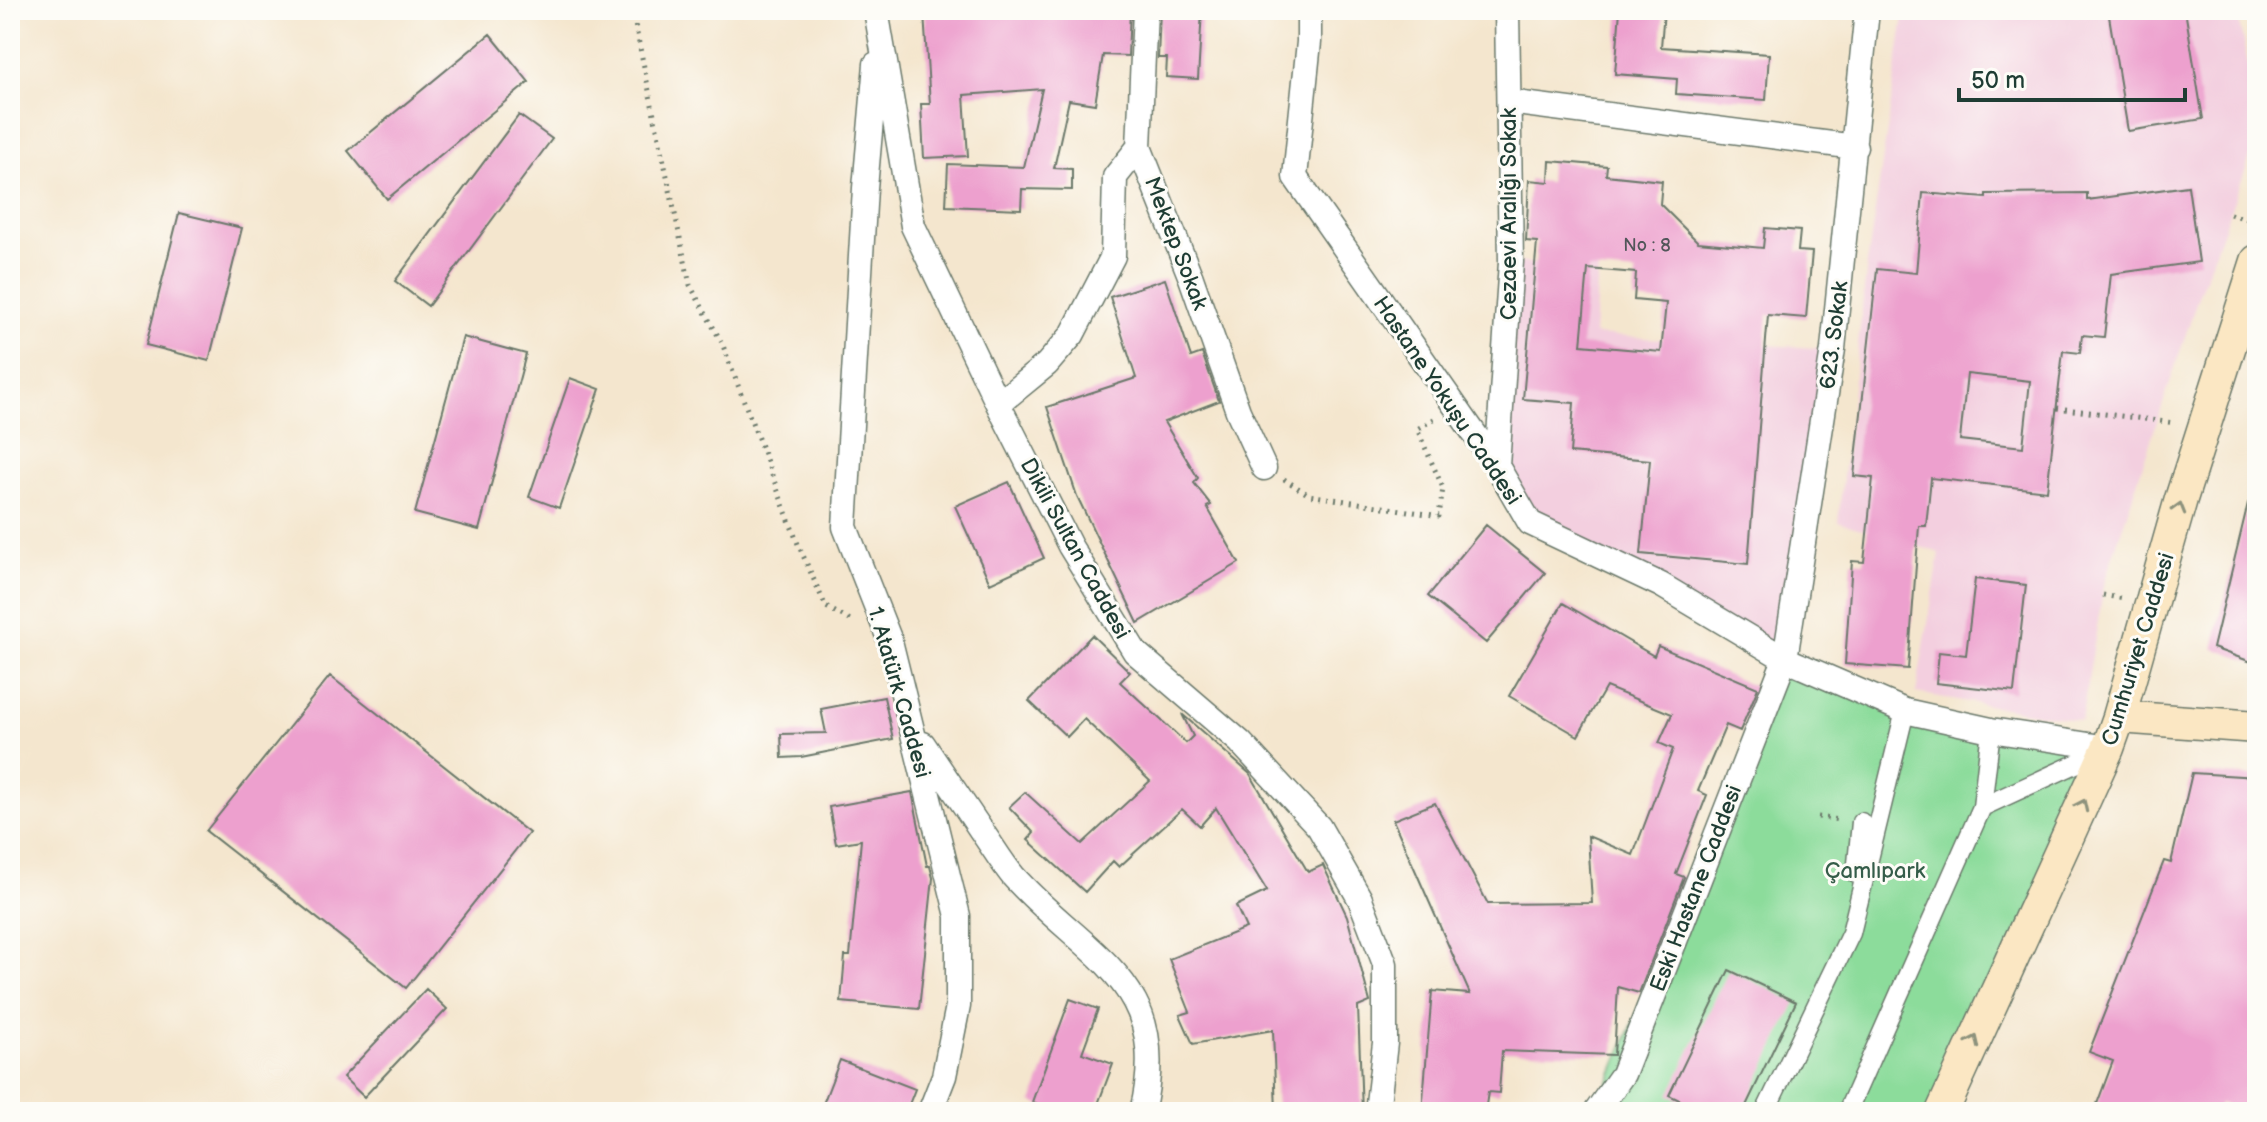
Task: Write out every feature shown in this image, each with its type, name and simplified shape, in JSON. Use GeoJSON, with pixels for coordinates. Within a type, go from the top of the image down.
{"type":"FeatureCollection","features":[{"type":"Feature","properties":{"kind":"main road","name":"Cumhuriyet Caddesi"},"geometry":{"type":"LineString","coordinates":[[1942,1112],[2108,748],[2181,499],[2257,261]]}},
{"type":"Feature","properties":{"kind":"main road"},"geometry":{"type":"LineString","coordinates":[[2119,717],[2257,727]]}},
{"type":"Feature","properties":{"kind":"street","name":"Mektep Sokak"},"geometry":{"type":"LineString","coordinates":[[1145,10],[1139,147],[1191,278],[1238,411],[1264,468]]}},
{"type":"Feature","properties":{"kind":"street","name":"Hastane Yokuşu Caddesi"},"geometry":{"type":"LineString","coordinates":[[1309,10],[1309,42],[1295,177],[1497,466],[1530,523],[1661,585],[1785,659],[1905,711],[1991,730],[2108,748]]}},
{"type":"Feature","properties":{"kind":"street","name":"Cezaevi Aralığı Sokak"},"geometry":{"type":"LineString","coordinates":[[1497,466],[1511,262],[1507,10]]}},
{"type":"Feature","properties":{"kind":"street","name":"623. Sokak"},"geometry":{"type":"LineString","coordinates":[[1785,659],[1833,349],[1867,10]]}},
{"type":"Feature","properties":{"kind":"street","name":"1. Atatürk Caddesi"},"geometry":{"type":"LineString","coordinates":[[878,20],[845,527],[890,641],[958,916],[958,1006],[944,1076],[930,1112]]}},
{"type":"Feature","properties":{"kind":"street","name":"Dikili Sultan Caddesi"},"geometry":{"type":"LineString","coordinates":[[878,20],[913,226],[1070,546],[1135,652],[1240,742],[1319,827],[1360,899],[1385,964],[1385,1043],[1377,1112]]}},
{"type":"Feature","properties":{"kind":"street"},"geometry":{"type":"LineString","coordinates":[[1509,102],[1855,147]]}},
{"type":"Feature","properties":{"kind":"street"},"geometry":{"type":"LineString","coordinates":[[998,404],[1047,364],[1072,335],[1113,256],[1115,177],[1139,147]]}},
{"type":"Feature","properties":{"kind":"street","name":"Eski Hastane Caddesi"},"geometry":{"type":"LineString","coordinates":[[1596,1112],[1623,1074],[1785,659]]}},
{"type":"Feature","properties":{"kind":"street"},"geometry":{"type":"LineString","coordinates":[[1765,1112],[1851,933],[1905,711]]}},
{"type":"Feature","properties":{"kind":"street"},"geometry":{"type":"LineString","coordinates":[[1847,1112],[1982,807],[1991,730]]}},
{"type":"Feature","properties":{"kind":"street"},"geometry":{"type":"LineString","coordinates":[[914,731],[1013,876],[1099,957],[1124,984],[1139,1007],[1149,1040],[1148,1087],[1142,1112]]}},
{"type":"Feature","properties":{"kind":"street"},"geometry":{"type":"LineString","coordinates":[[1982,807],[2108,748]]}},
{"type":"Feature","properties":{"kind":"street"},"geometry":{"type":"LineString","coordinates":[[1851,933],[1861,822]]}},
{"type":"Feature","properties":{"kind":"path"},"geometry":{"type":"LineString","coordinates":[[632,10],[690,285],[722,343],[798,544],[826,607],[890,641]]}},
{"type":"Feature","properties":{"kind":"path"},"geometry":{"type":"LineString","coordinates":[[2230,214],[2251,220]]}},
{"type":"Feature","properties":{"kind":"path"},"geometry":{"type":"LineString","coordinates":[[1264,468],[1309,495],[1439,516],[1443,488],[1417,429],[1455,406]]}},
{"type":"Feature","properties":{"kind":"path"},"geometry":{"type":"LineString","coordinates":[[2057,408],[2185,425]]}},
{"type":"Feature","properties":{"kind":"path"},"geometry":{"type":"LineString","coordinates":[[2103,595],[2129,600]]}},
{"type":"Feature","properties":{"kind":"shaded area"},"geometry":{"type":"Polygon","coordinates":[[[1905,10],[2236,10],[2257,104],[2257,139],[2199,294],[2105,580],[2081,721],[1916,693],[1940,553],[1838,522],[1867,264],[1905,10]]]}},
{"type":"Feature","properties":{"kind":"shaded area"},"geometry":{"type":"Polygon","coordinates":[[[1511,262],[1598,267],[1594,335],[1833,349],[1785,659],[1530,523],[1497,467],[1511,262]]]}},
{"type":"Feature","properties":{"kind":"green space","name":"Çamlıpark"},"geometry":{"type":"Polygon","coordinates":[[[1785,659],[1905,711],[2108,748],[1941,1112],[1596,1112],[1785,659]]]}},
{"type":"Feature","properties":{"kind":"building"},"geometry":{"type":"Polygon","coordinates":[[[972,10],[1130,10],[1128,56],[1103,55],[1095,104],[1069,100],[1054,168],[1072,169],[1072,190],[1022,189],[1021,209],[946,206],[948,164],[1024,167],[1042,89],[964,95],[968,156],[924,158],[921,104],[930,104],[924,14],[972,10]]]}},
{"type":"Feature","properties":{"kind":"building"},"geometry":{"type":"Polygon","coordinates":[[[1160,10],[1202,10],[1198,79],[1166,77],[1167,58],[1158,58],[1160,10]]]}},
{"type":"Feature","properties":{"kind":"building"},"geometry":{"type":"Polygon","coordinates":[[[1620,10],[1664,10],[1661,47],[1769,54],[1766,100],[1676,94],[1677,79],[1615,74],[1620,10]]]}},
{"type":"Feature","properties":{"kind":"building"},"geometry":{"type":"Polygon","coordinates":[[[2108,10],[2185,10],[2203,119],[2128,131],[2108,10]]]}},
{"type":"Feature","properties":{"kind":"building"},"geometry":{"type":"Polygon","coordinates":[[[490,34],[529,82],[387,199],[348,151],[490,34]]]}},
{"type":"Feature","properties":{"kind":"building"},"geometry":{"type":"Polygon","coordinates":[[[519,115],[552,139],[428,306],[395,281],[519,115]]]}},
{"type":"Feature","properties":{"kind":"building"},"geometry":{"type":"Polygon","coordinates":[[[1550,161],[1607,166],[1606,175],[1662,181],[1660,204],[1698,242],[1763,248],[1765,228],[1800,231],[1798,251],[1812,252],[1806,318],[1768,315],[1748,564],[1641,554],[1650,460],[1570,453],[1574,403],[1523,399],[1537,242],[1526,241],[1529,180],[1549,182],[1550,161]],[[1588,269],[1581,345],[1661,352],[1666,303],[1634,300],[1636,273],[1588,269]]]}},
{"type":"Feature","properties":{"kind":"building"},"geometry":{"type":"Polygon","coordinates":[[[2188,186],[2199,262],[2111,274],[2104,337],[2082,335],[2080,353],[2063,351],[2047,491],[1931,478],[1926,526],[1919,526],[1908,669],[1845,664],[1852,561],[1864,562],[1873,478],[1854,476],[1877,269],[1916,273],[1923,193],[1986,198],[1986,194],[2087,193],[2087,200],[2188,186]],[[1967,374],[1960,440],[2023,447],[2030,381],[1967,374]]]}},
{"type":"Feature","properties":{"kind":"building"},"geometry":{"type":"Polygon","coordinates":[[[179,213],[242,228],[209,361],[146,345],[179,213]]]}},
{"type":"Feature","properties":{"kind":"building"},"geometry":{"type":"Polygon","coordinates":[[[1165,279],[1191,357],[1202,353],[1219,401],[1164,422],[1198,478],[1194,483],[1211,505],[1207,507],[1239,563],[1138,623],[1077,496],[1047,407],[1136,378],[1110,297],[1165,279]]]}},
{"type":"Feature","properties":{"kind":"building"},"geometry":{"type":"Polygon","coordinates":[[[463,337],[526,354],[479,530],[415,513],[463,337]]]}},
{"type":"Feature","properties":{"kind":"building"},"geometry":{"type":"Polygon","coordinates":[[[570,378],[600,389],[559,508],[529,497],[570,378]]]}},
{"type":"Feature","properties":{"kind":"building"},"geometry":{"type":"Polygon","coordinates":[[[1009,482],[1044,558],[990,583],[955,506],[1009,482]]]}},
{"type":"Feature","properties":{"kind":"building"},"geometry":{"type":"Polygon","coordinates":[[[2248,503],[2257,504],[2257,664],[2213,648],[2248,503]]]}},
{"type":"Feature","properties":{"kind":"building"},"geometry":{"type":"Polygon","coordinates":[[[1486,525],[1545,573],[1486,643],[1428,596],[1486,525]]]}},
{"type":"Feature","properties":{"kind":"building"},"geometry":{"type":"Polygon","coordinates":[[[1975,579],[2026,585],[2014,692],[1936,683],[1939,652],[1966,655],[1975,579]]]}},
{"type":"Feature","properties":{"kind":"building"},"geometry":{"type":"Polygon","coordinates":[[[1563,603],[1654,656],[1658,646],[1758,688],[1740,731],[1726,725],[1698,791],[1707,795],[1676,874],[1684,877],[1639,993],[1618,987],[1614,1055],[1502,1051],[1499,1093],[1488,1092],[1485,1112],[1422,1112],[1432,991],[1470,994],[1393,820],[1435,803],[1488,904],[1592,903],[1588,836],[1633,855],[1673,749],[1659,743],[1672,714],[1606,687],[1578,736],[1509,696],[1563,603]]]}},
{"type":"Feature","properties":{"kind":"building"},"geometry":{"type":"Polygon","coordinates":[[[1092,635],[1130,672],[1120,682],[1186,743],[1193,736],[1182,714],[1250,774],[1308,872],[1323,865],[1347,916],[1370,1002],[1358,1007],[1362,1112],[1276,1112],[1273,1030],[1193,1044],[1180,1015],[1190,1012],[1169,959],[1246,928],[1236,906],[1267,891],[1216,808],[1200,826],[1182,809],[1119,867],[1113,861],[1085,892],[1028,840],[1034,833],[1009,807],[1025,792],[1082,844],[1150,781],[1084,719],[1067,737],[1029,701],[1092,635]]]}},
{"type":"Feature","properties":{"kind":"building"},"geometry":{"type":"Polygon","coordinates":[[[330,676],[529,833],[406,988],[206,831],[330,676]]]}},
{"type":"Feature","properties":{"kind":"building"},"geometry":{"type":"Polygon","coordinates":[[[884,697],[893,739],[782,758],[781,734],[826,733],[821,709],[884,697]]]}},
{"type":"Feature","properties":{"kind":"building"},"geometry":{"type":"Polygon","coordinates":[[[2192,773],[2257,777],[2257,1112],[2242,1112],[2220,1103],[2218,1112],[2094,1112],[2113,1061],[2089,1052],[2164,861],[2171,863],[2192,773]]]}},
{"type":"Feature","properties":{"kind":"building"},"geometry":{"type":"Polygon","coordinates":[[[912,792],[927,866],[930,866],[933,878],[919,1009],[841,1002],[845,956],[850,956],[861,840],[836,844],[829,807],[912,792]]]}},
{"type":"Feature","properties":{"kind":"building"},"geometry":{"type":"Polygon","coordinates":[[[1729,970],[1796,1002],[1743,1112],[1704,1112],[1669,1095],[1729,970]]]}},
{"type":"Feature","properties":{"kind":"building"},"geometry":{"type":"Polygon","coordinates":[[[426,989],[447,1009],[364,1097],[343,1077],[426,989]]]}},
{"type":"Feature","properties":{"kind":"building"},"geometry":{"type":"Polygon","coordinates":[[[1070,999],[1098,1009],[1082,1053],[1113,1064],[1095,1112],[1058,1112],[1032,1102],[1070,999]]]}},
{"type":"Feature","properties":{"kind":"building"},"geometry":{"type":"Polygon","coordinates":[[[840,1060],[915,1089],[906,1112],[843,1112],[823,1104],[840,1060]]]}}]}
